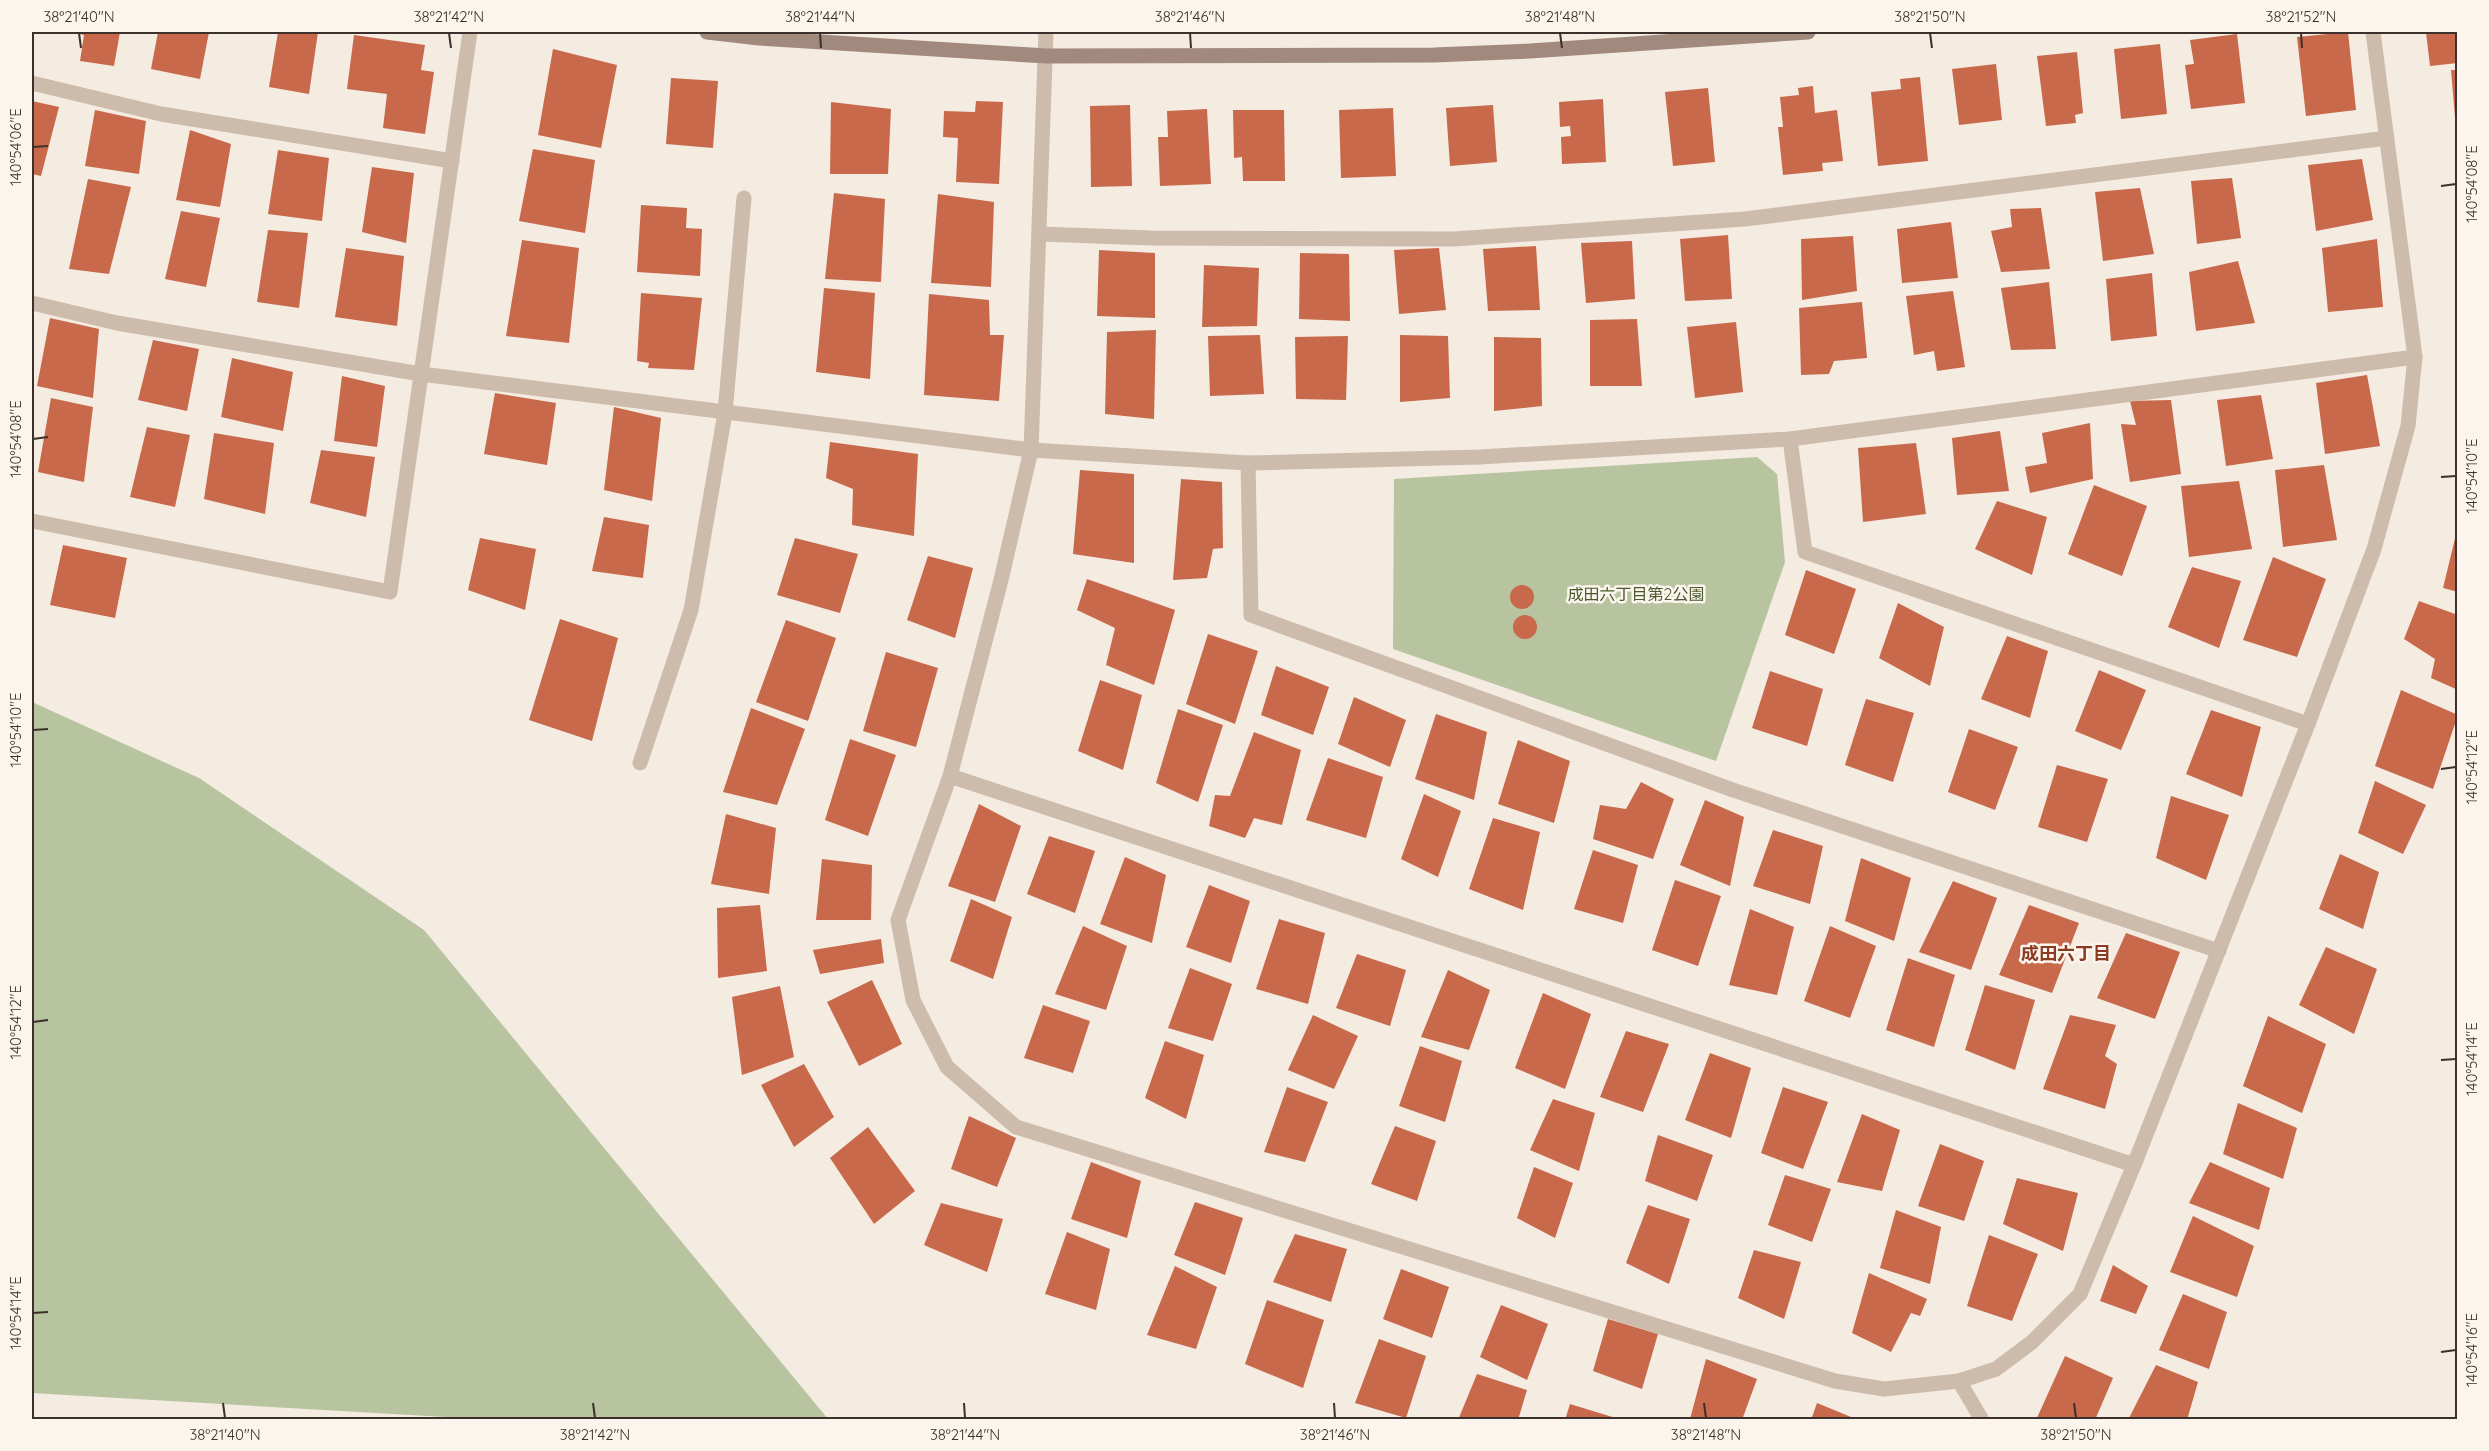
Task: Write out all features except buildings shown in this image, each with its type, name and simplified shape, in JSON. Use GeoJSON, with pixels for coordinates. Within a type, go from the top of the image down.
{"type":"FeatureCollection","features":[{"type":"Feature","properties":{"kind":"street"},"geometry":{"type":"LineString","coordinates":[[32,521],[390,592],[470,32]]}},
{"type":"Feature","properties":{"kind":"street"},"geometry":{"type":"LineString","coordinates":[[707,32],[759,39],[1046,56],[1444,55],[1553,50],[1808,32]]}},
{"type":"Feature","properties":{"kind":"street"},"geometry":{"type":"LineString","coordinates":[[1046,32],[1031,450],[1001,580],[950,776],[898,920],[913,1000],[947,1067],[1016,1126],[1836,1381],[1884,1389],[1959,1381],[1995,1369],[2032,1342],[2080,1294],[2219,951],[2374,549],[2408,426],[2415,357],[2373,32]]}},
{"type":"Feature","properties":{"kind":"street"},"geometry":{"type":"LineString","coordinates":[[32,83],[161,114],[452,160]]}},
{"type":"Feature","properties":{"kind":"street"},"geometry":{"type":"LineString","coordinates":[[1040,234],[1151,238],[1454,239],[1734,220],[2387,138]]}},
{"type":"Feature","properties":{"kind":"street"},"geometry":{"type":"LineString","coordinates":[[640,763],[691,610],[725,413],[744,198]]}},
{"type":"Feature","properties":{"kind":"street"},"geometry":{"type":"LineString","coordinates":[[32,303],[117,323],[421,374],[1031,450],[1248,463],[1480,457],[1790,439],[2415,357]]}},
{"type":"Feature","properties":{"kind":"street"},"geometry":{"type":"LineString","coordinates":[[1790,439],[1805,552],[2308,724]]}},
{"type":"Feature","properties":{"kind":"street"},"geometry":{"type":"LineString","coordinates":[[1248,463],[1251,615],[1733,790],[2219,951]]}},
{"type":"Feature","properties":{"kind":"street"},"geometry":{"type":"LineString","coordinates":[[950,776],[2134,1165]]}},
{"type":"Feature","properties":{"kind":"street"},"geometry":{"type":"LineString","coordinates":[[1959,1381],[1982,1419]]}},
{"type":"Feature","properties":{"kind":"green space","name":"成田六丁目第2公園"},"geometry":{"type":"Polygon","coordinates":[[[1757,457],[1777,474],[1785,562],[1716,761],[1393,649],[1394,479],[1757,457]]]}},
{"type":"Feature","properties":{"kind":"green space"},"geometry":{"type":"Polygon","coordinates":[[[32,702],[199,778],[424,930],[828,1419],[480,1419],[32,1393],[32,702]]]}},
{"type":"Feature","properties":{"kind":"district","name":"成田六丁目"},"geometry":{"type":"Point","coordinates":[2066,953]}}]}
